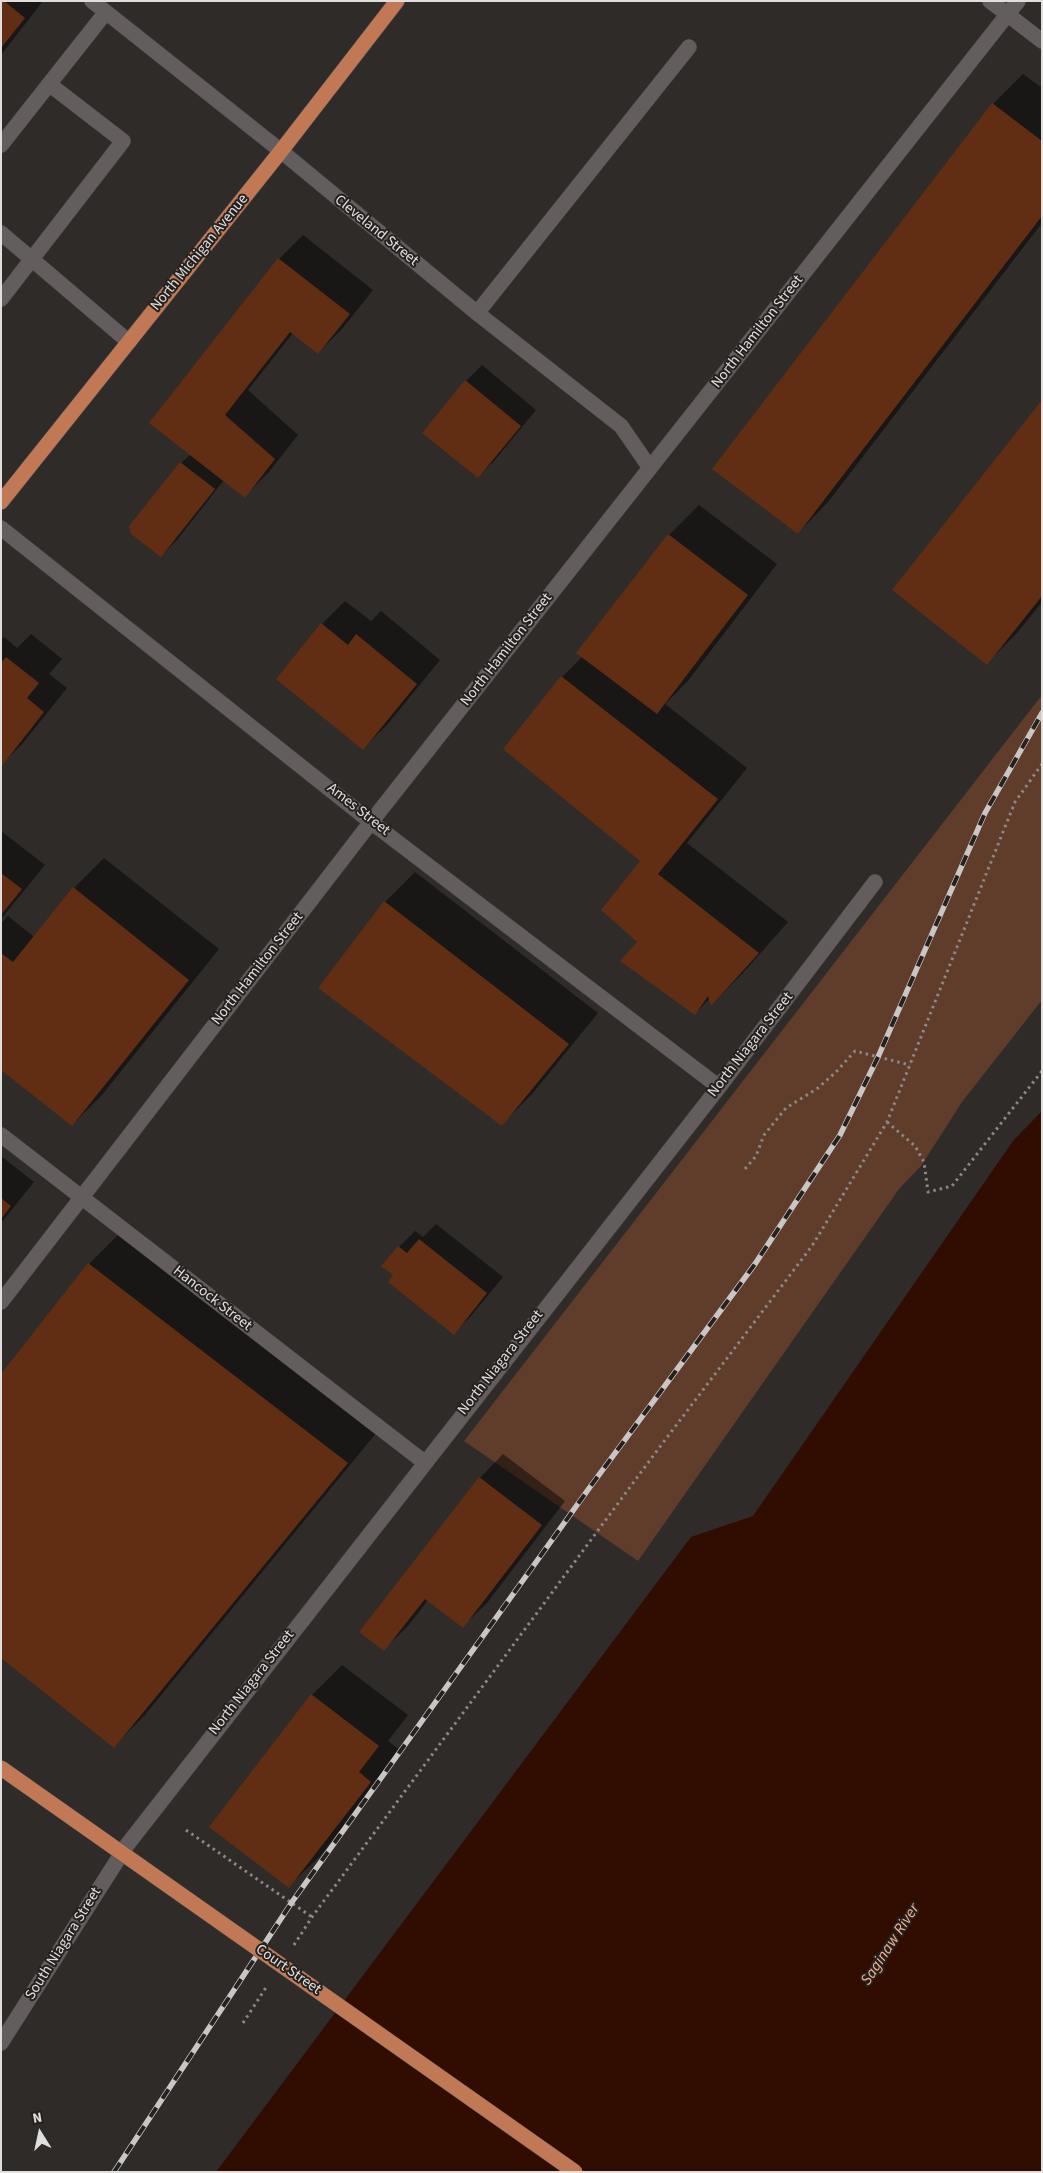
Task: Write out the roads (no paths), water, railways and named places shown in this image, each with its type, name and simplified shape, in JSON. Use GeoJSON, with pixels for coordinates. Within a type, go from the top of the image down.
{"type":"FeatureCollection","features":[{"type":"Feature","properties":{"kind":"main road","name":"North Michigan Avenue"},"geometry":{"type":"LineString","coordinates":[[1,502],[281,151],[397,1]]}},
{"type":"Feature","properties":{"kind":"main road","name":"Court Street"},"geometry":{"type":"LineString","coordinates":[[1,1768],[575,2172]]}},
{"type":"Feature","properties":{"kind":"street","name":"Cleveland Street"},"geometry":{"type":"LineString","coordinates":[[92,1],[281,151],[477,313],[621,426],[650,468]]}},
{"type":"Feature","properties":{"kind":"street"},"geometry":{"type":"LineString","coordinates":[[990,1],[1042,41]]}},
{"type":"Feature","properties":{"kind":"street","name":"North Hamilton Street"},"geometry":{"type":"LineString","coordinates":[[1,1302],[80,1197],[371,822],[1018,1]]}},
{"type":"Feature","properties":{"kind":"street"},"geometry":{"type":"LineString","coordinates":[[1,145],[106,12]]}},
{"type":"Feature","properties":{"kind":"street"},"geometry":{"type":"LineString","coordinates":[[477,313],[688,47]]}},
{"type":"Feature","properties":{"kind":"street"},"geometry":{"type":"LineString","coordinates":[[1,299],[123,141],[49,84]]}},
{"type":"Feature","properties":{"kind":"street"},"geometry":{"type":"LineString","coordinates":[[1,234],[129,342]]}},
{"type":"Feature","properties":{"kind":"street","name":"Ames Street"},"geometry":{"type":"LineString","coordinates":[[1,528],[371,822],[719,1087]]}},
{"type":"Feature","properties":{"kind":"street","name":"North Niagara Street"},"geometry":{"type":"LineString","coordinates":[[127,1845],[424,1462],[719,1087],[875,882]]}},
{"type":"Feature","properties":{"kind":"street","name":"Hancock Street"},"geometry":{"type":"LineString","coordinates":[[1,1136],[424,1462]]}},
{"type":"Feature","properties":{"kind":"street","name":"South Niagara Street"},"geometry":{"type":"LineString","coordinates":[[1,2043],[127,1845]]}},
{"type":"Feature","properties":{"kind":"water","name":"Saginaw River"},"geometry":{"type":"Polygon","coordinates":[[[1042,1111],[1042,2172],[216,2172],[691,1537],[753,1516],[1013,1141],[1042,1111]]]}},
{"type":"Feature","properties":{"kind":"railway"},"geometry":{"type":"LineString","coordinates":[[114,2172],[292,1902],[590,1487],[755,1264],[840,1135],[878,1057],[985,813],[1042,713]]}}]}
